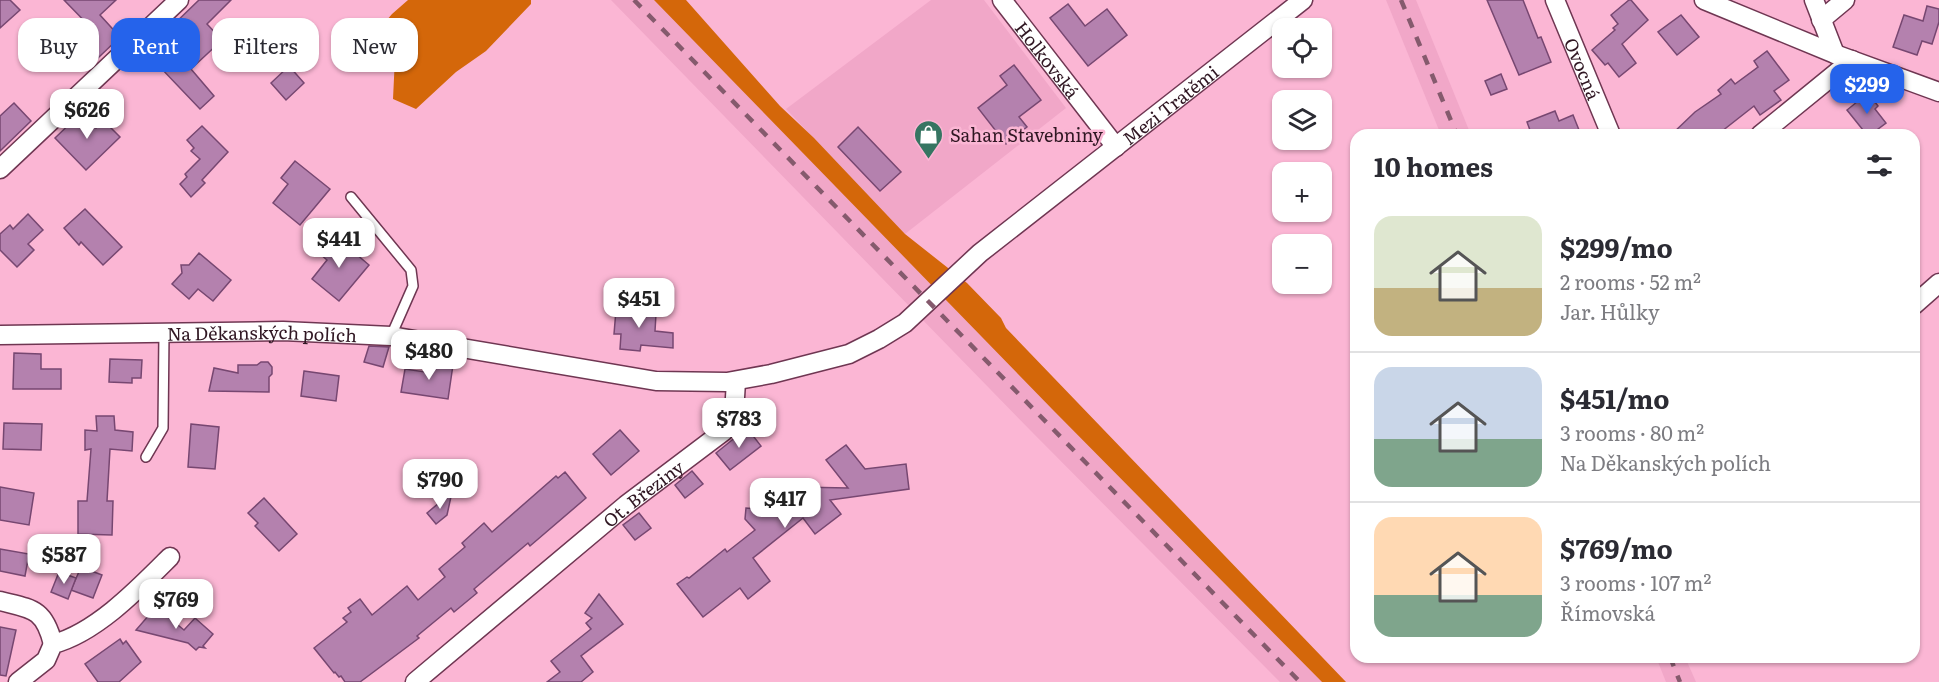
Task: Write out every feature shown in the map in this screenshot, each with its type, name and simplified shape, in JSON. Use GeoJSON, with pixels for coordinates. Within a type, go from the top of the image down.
{"type":"FeatureCollection","features":[{"type":"Feature","properties":{"kind":"street"},"geometry":{"type":"LineString","coordinates":[[0,169],[179,0]]}},
{"type":"Feature","properties":{"kind":"street","name":"Holkovská"},"geometry":{"type":"LineString","coordinates":[[1002,0],[1116,147]]}},
{"type":"Feature","properties":{"kind":"street","name":"Mezi Tratěmi"},"geometry":{"type":"LineString","coordinates":[[736,381],[849,354],[905,323],[980,253],[1303,0]]}},
{"type":"Feature","properties":{"kind":"street","name":"Ovocná"},"geometry":{"type":"LineString","coordinates":[[1555,0],[1609,129]]}},
{"type":"Feature","properties":{"kind":"street"},"geometry":{"type":"LineString","coordinates":[[1704,0],[1844,57],[1939,92]]}},
{"type":"Feature","properties":{"kind":"street"},"geometry":{"type":"LineString","coordinates":[[1814,0],[1821,20],[1844,57]]}},
{"type":"Feature","properties":{"kind":"street"},"geometry":{"type":"LineString","coordinates":[[1821,20],[1845,0]]}},
{"type":"Feature","properties":{"kind":"street"},"geometry":{"type":"LineString","coordinates":[[1766,129],[1844,57]]}},
{"type":"Feature","properties":{"kind":"street"},"geometry":{"type":"LineString","coordinates":[[1920,300],[1939,283]]}},
{"type":"Feature","properties":{"kind":"street","name":"Na Děkanských polích"},"geometry":{"type":"LineString","coordinates":[[0,335],[283,331],[391,336],[656,381],[689,383],[736,381]]}},
{"type":"Feature","properties":{"kind":"street","name":"Ot. Březiny"},"geometry":{"type":"LineString","coordinates":[[415,682],[626,505],[724,430],[734,414],[736,381]]}},
{"type":"Feature","properties":{"kind":"street"},"geometry":{"type":"LineString","coordinates":[[53,644],[67,640],[100,621],[170,557]]}},
{"type":"Feature","properties":{"kind":"street"},"geometry":{"type":"LineString","coordinates":[[0,601],[34,610],[49,627],[53,644],[46,660],[18,682]]}},
{"type":"Feature","properties":{"kind":"lane"},"geometry":{"type":"LineString","coordinates":[[351,196],[411,270],[413,286],[391,336]]}},
{"type":"Feature","properties":{"kind":"lane"},"geometry":{"type":"LineString","coordinates":[[146,457],[163,428],[164,332]]}},
{"type":"Feature","properties":{"kind":"shaded area"},"geometry":{"type":"Polygon","coordinates":[[[408,0],[531,0],[531,4],[486,51],[456,72],[416,109],[393,99],[394,72],[418,72],[418,18],[389,18],[408,0]]]}},
{"type":"Feature","properties":{"kind":"shaded area"},"geometry":{"type":"Polygon","coordinates":[[[611,0],[654,0],[1052,409],[1322,682],[1280,682],[1030,430],[611,0]]]}},
{"type":"Feature","properties":{"kind":"shaded area"},"geometry":{"type":"Polygon","coordinates":[[[654,0],[686,0],[780,106],[814,138],[905,234],[967,283],[1001,318],[1006,328],[1346,682],[1322,682],[1052,409],[654,0]]]}},
{"type":"Feature","properties":{"kind":"shaded area"},"geometry":{"type":"Polygon","coordinates":[[[931,0],[984,0],[1066,108],[905,234],[786,109],[931,0]]]}},
{"type":"Feature","properties":{"kind":"shaded area"},"geometry":{"type":"Polygon","coordinates":[[[1386,0],[1416,0],[1469,129],[1439,129],[1386,0]]]}},
{"type":"Feature","properties":{"kind":"shaded area"},"geometry":{"type":"Polygon","coordinates":[[[1658,663],[1688,663],[1696,682],[1666,682],[1658,663]]]}},
{"type":"Feature","properties":{"kind":"building"},"geometry":{"type":"Polygon","coordinates":[[[0,0],[10,0],[20,10],[0,28],[0,0]]]}},
{"type":"Feature","properties":{"kind":"building"},"geometry":{"type":"Polygon","coordinates":[[[64,0],[116,0],[100,15],[111,27],[111,46],[99,57],[99,18],[81,18],[64,0]]]}},
{"type":"Feature","properties":{"kind":"building"},"geometry":{"type":"Polygon","coordinates":[[[199,0],[231,0],[207,24],[212,29],[212,49],[200,61],[200,18],[180,18],[199,0]]]}},
{"type":"Feature","properties":{"kind":"building"},"geometry":{"type":"Polygon","coordinates":[[[1487,0],[1523,0],[1538,38],[1541,37],[1551,62],[1519,75],[1487,0]]]}},
{"type":"Feature","properties":{"kind":"building"},"geometry":{"type":"Polygon","coordinates":[[[1629,0],[1648,20],[1622,44],[1636,63],[1619,77],[1608,63],[1605,65],[1592,50],[1615,30],[1613,28],[1618,24],[1611,15],[1629,0]]]}},
{"type":"Feature","properties":{"kind":"building"},"geometry":{"type":"Polygon","coordinates":[[[1068,4],[1085,26],[1107,9],[1127,35],[1088,66],[1050,18],[1068,4]]]}},
{"type":"Feature","properties":{"kind":"building"},"geometry":{"type":"Polygon","coordinates":[[[1927,6],[1939,9],[1939,22],[1932,44],[1922,41],[1917,55],[1893,47],[1904,15],[1923,21],[1927,6]]]}},
{"type":"Feature","properties":{"kind":"building"},"geometry":{"type":"Polygon","coordinates":[[[1681,15],[1699,37],[1677,55],[1658,32],[1681,15]]]}},
{"type":"Feature","properties":{"kind":"building"},"geometry":{"type":"Polygon","coordinates":[[[1767,51],[1789,80],[1774,91],[1781,100],[1760,115],[1754,106],[1725,129],[1677,129],[1695,112],[1721,94],[1718,90],[1731,79],[1735,84],[1758,67],[1754,61],[1767,51]]]}},
{"type":"Feature","properties":{"kind":"building"},"geometry":{"type":"Polygon","coordinates":[[[1014,65],[1041,100],[1019,117],[1027,127],[1006,144],[978,108],[1007,85],[1000,76],[1014,65]]]}},
{"type":"Feature","properties":{"kind":"building"},"geometry":{"type":"Polygon","coordinates":[[[165,72],[194,72],[214,96],[200,109],[165,72]]]}},
{"type":"Feature","properties":{"kind":"building"},"geometry":{"type":"Polygon","coordinates":[[[283,72],[294,72],[304,83],[286,100],[271,83],[283,72]]]}},
{"type":"Feature","properties":{"kind":"building"},"geometry":{"type":"Polygon","coordinates":[[[1501,74],[1507,89],[1491,95],[1485,81],[1501,74]]]}},
{"type":"Feature","properties":{"kind":"building"},"geometry":{"type":"Polygon","coordinates":[[[1868,93],[1878,106],[1875,109],[1886,123],[1878,129],[1862,129],[1847,110],[1868,93]]]}},
{"type":"Feature","properties":{"kind":"building"},"geometry":{"type":"Polygon","coordinates":[[[14,103],[31,121],[0,151],[0,116],[14,103]]]}},
{"type":"Feature","properties":{"kind":"building"},"geometry":{"type":"Polygon","coordinates":[[[1555,111],[1559,121],[1573,115],[1579,129],[1530,129],[1527,122],[1555,111]]]}},
{"type":"Feature","properties":{"kind":"building"},"geometry":{"type":"Polygon","coordinates":[[[81,113],[96,128],[104,121],[120,137],[86,170],[55,138],[81,113]]]}},
{"type":"Feature","properties":{"kind":"building"},"geometry":{"type":"Polygon","coordinates":[[[202,126],[228,152],[202,180],[205,183],[191,197],[180,184],[187,177],[185,174],[200,159],[191,151],[194,148],[187,140],[202,126]]]}},
{"type":"Feature","properties":{"kind":"building"},"geometry":{"type":"Polygon","coordinates":[[[858,127],[901,172],[880,191],[838,147],[858,127]]]}},
{"type":"Feature","properties":{"kind":"building"},"geometry":{"type":"Polygon","coordinates":[[[295,161],[330,189],[300,225],[273,203],[288,184],[281,178],[295,161]]]}},
{"type":"Feature","properties":{"kind":"building"},"geometry":{"type":"Polygon","coordinates":[[[85,209],[122,247],[103,265],[81,242],[79,245],[64,228],[85,209]]]}},
{"type":"Feature","properties":{"kind":"building"},"geometry":{"type":"Polygon","coordinates":[[[28,214],[43,230],[28,244],[34,250],[17,267],[0,250],[0,234],[10,225],[13,229],[28,214]]]}},
{"type":"Feature","properties":{"kind":"building"},"geometry":{"type":"Polygon","coordinates":[[[335,236],[369,265],[339,301],[312,279],[327,260],[320,254],[335,236]]]}},
{"type":"Feature","properties":{"kind":"building"},"geometry":{"type":"Polygon","coordinates":[[[199,253],[231,280],[213,301],[198,289],[189,299],[172,284],[182,273],[181,265],[189,265],[199,253]]]}},
{"type":"Feature","properties":{"kind":"building"},"geometry":{"type":"Polygon","coordinates":[[[622,300],[640,302],[639,312],[656,314],[655,331],[673,333],[673,348],[641,345],[640,351],[620,349],[621,334],[614,334],[616,310],[621,310],[622,300]]]}},
{"type":"Feature","properties":{"kind":"building"},"geometry":{"type":"Polygon","coordinates":[[[369,346],[389,347],[383,367],[364,362],[369,346]]]}},
{"type":"Feature","properties":{"kind":"building"},"geometry":{"type":"Polygon","coordinates":[[[14,353],[41,354],[41,369],[61,369],[61,389],[13,389],[14,353]]]}},
{"type":"Feature","properties":{"kind":"building"},"geometry":{"type":"Polygon","coordinates":[[[110,359],[142,360],[141,378],[132,378],[132,383],[109,382],[110,359]]]}},
{"type":"Feature","properties":{"kind":"building"},"geometry":{"type":"Polygon","coordinates":[[[427,361],[453,365],[448,399],[401,392],[405,369],[425,372],[427,361]]]}},
{"type":"Feature","properties":{"kind":"building"},"geometry":{"type":"Polygon","coordinates":[[[261,362],[268,362],[272,367],[269,392],[209,391],[214,368],[238,373],[238,365],[257,365],[261,362]]]}},
{"type":"Feature","properties":{"kind":"building"},"geometry":{"type":"Polygon","coordinates":[[[304,371],[339,376],[336,401],[301,396],[304,371]]]}},
{"type":"Feature","properties":{"kind":"building"},"geometry":{"type":"Polygon","coordinates":[[[96,416],[114,416],[115,430],[133,432],[132,451],[110,449],[107,501],[113,501],[112,535],[78,534],[78,501],[87,501],[91,449],[85,450],[85,430],[97,431],[96,416]]]}},
{"type":"Feature","properties":{"kind":"building"},"geometry":{"type":"Polygon","coordinates":[[[4,423],[42,424],[41,450],[3,449],[4,423]]]}},
{"type":"Feature","properties":{"kind":"building"},"geometry":{"type":"Polygon","coordinates":[[[191,424],[219,427],[215,469],[188,467],[191,424]]]}},
{"type":"Feature","properties":{"kind":"building"},"geometry":{"type":"Polygon","coordinates":[[[747,428],[761,446],[730,470],[716,453],[747,428]]]}},
{"type":"Feature","properties":{"kind":"building"},"geometry":{"type":"Polygon","coordinates":[[[620,430],[639,451],[611,475],[593,454],[620,430]]]}},
{"type":"Feature","properties":{"kind":"building"},"geometry":{"type":"Polygon","coordinates":[[[846,445],[865,469],[906,464],[909,489],[830,500],[841,514],[815,534],[803,518],[753,558],[770,581],[748,599],[740,588],[703,617],[677,584],[689,578],[725,549],[727,552],[755,530],[745,519],[746,508],[757,509],[759,513],[797,487],[848,488],[826,460],[846,445]]]}},
{"type":"Feature","properties":{"kind":"building"},"geometry":{"type":"Polygon","coordinates":[[[692,471],[703,484],[685,498],[675,485],[692,471]]]}},
{"type":"Feature","properties":{"kind":"building"},"geometry":{"type":"Polygon","coordinates":[[[565,472],[586,498],[530,546],[528,543],[474,589],[477,593],[454,612],[451,608],[417,636],[419,638],[360,682],[345,682],[341,676],[334,673],[314,648],[347,622],[343,618],[351,612],[348,608],[360,599],[372,615],[407,586],[418,600],[445,577],[439,569],[465,547],[462,543],[484,523],[492,532],[556,476],[558,478],[565,472]]]}},
{"type":"Feature","properties":{"kind":"building"},"geometry":{"type":"Polygon","coordinates":[[[0,487],[34,493],[29,525],[0,520],[0,487]]]}},
{"type":"Feature","properties":{"kind":"building"},"geometry":{"type":"Polygon","coordinates":[[[452,492],[447,515],[436,524],[427,513],[452,492]]]}},
{"type":"Feature","properties":{"kind":"building"},"geometry":{"type":"Polygon","coordinates":[[[264,498],[297,534],[279,551],[255,526],[258,523],[248,513],[264,498]]]}},
{"type":"Feature","properties":{"kind":"building"},"geometry":{"type":"Polygon","coordinates":[[[639,513],[651,528],[635,540],[623,525],[639,513]]]}},
{"type":"Feature","properties":{"kind":"building"},"geometry":{"type":"Polygon","coordinates":[[[0,549],[29,554],[25,576],[0,571],[0,549]]]}},
{"type":"Feature","properties":{"kind":"building"},"geometry":{"type":"Polygon","coordinates":[[[81,567],[102,575],[93,598],[71,590],[81,567]]]}},
{"type":"Feature","properties":{"kind":"building"},"geometry":{"type":"Polygon","coordinates":[[[59,572],[76,578],[68,599],[51,592],[59,572]]]}},
{"type":"Feature","properties":{"kind":"building"},"geometry":{"type":"Polygon","coordinates":[[[599,594],[623,624],[581,656],[593,672],[581,682],[547,682],[560,672],[551,661],[591,629],[586,623],[592,618],[585,613],[599,594]]]}},
{"type":"Feature","properties":{"kind":"building"},"geometry":{"type":"Polygon","coordinates":[[[156,607],[184,630],[195,618],[213,634],[203,646],[205,648],[199,647],[196,650],[188,643],[136,630],[156,607]]]}},
{"type":"Feature","properties":{"kind":"building"},"geometry":{"type":"Polygon","coordinates":[[[0,627],[16,630],[6,676],[0,675],[0,627]]]}},
{"type":"Feature","properties":{"kind":"building"},"geometry":{"type":"Polygon","coordinates":[[[120,639],[123,644],[126,641],[141,662],[119,682],[98,682],[85,664],[120,639]]]}},
{"type":"Feature","properties":{"kind":"railway"},"geometry":{"type":"LineString","coordinates":[[634,0],[1300,682]]}},
{"type":"Feature","properties":{"kind":"railway"},"geometry":{"type":"LineString","coordinates":[[1401,0],[1455,129]]}},
{"type":"Feature","properties":{"kind":"railway"},"geometry":{"type":"LineString","coordinates":[[1672,663],[1680,682]]}},
{"type":"Feature","properties":{"kind":"place","name":"Sahan Stavebniny"},"geometry":{"type":"Point","coordinates":[929,160]}}]}
